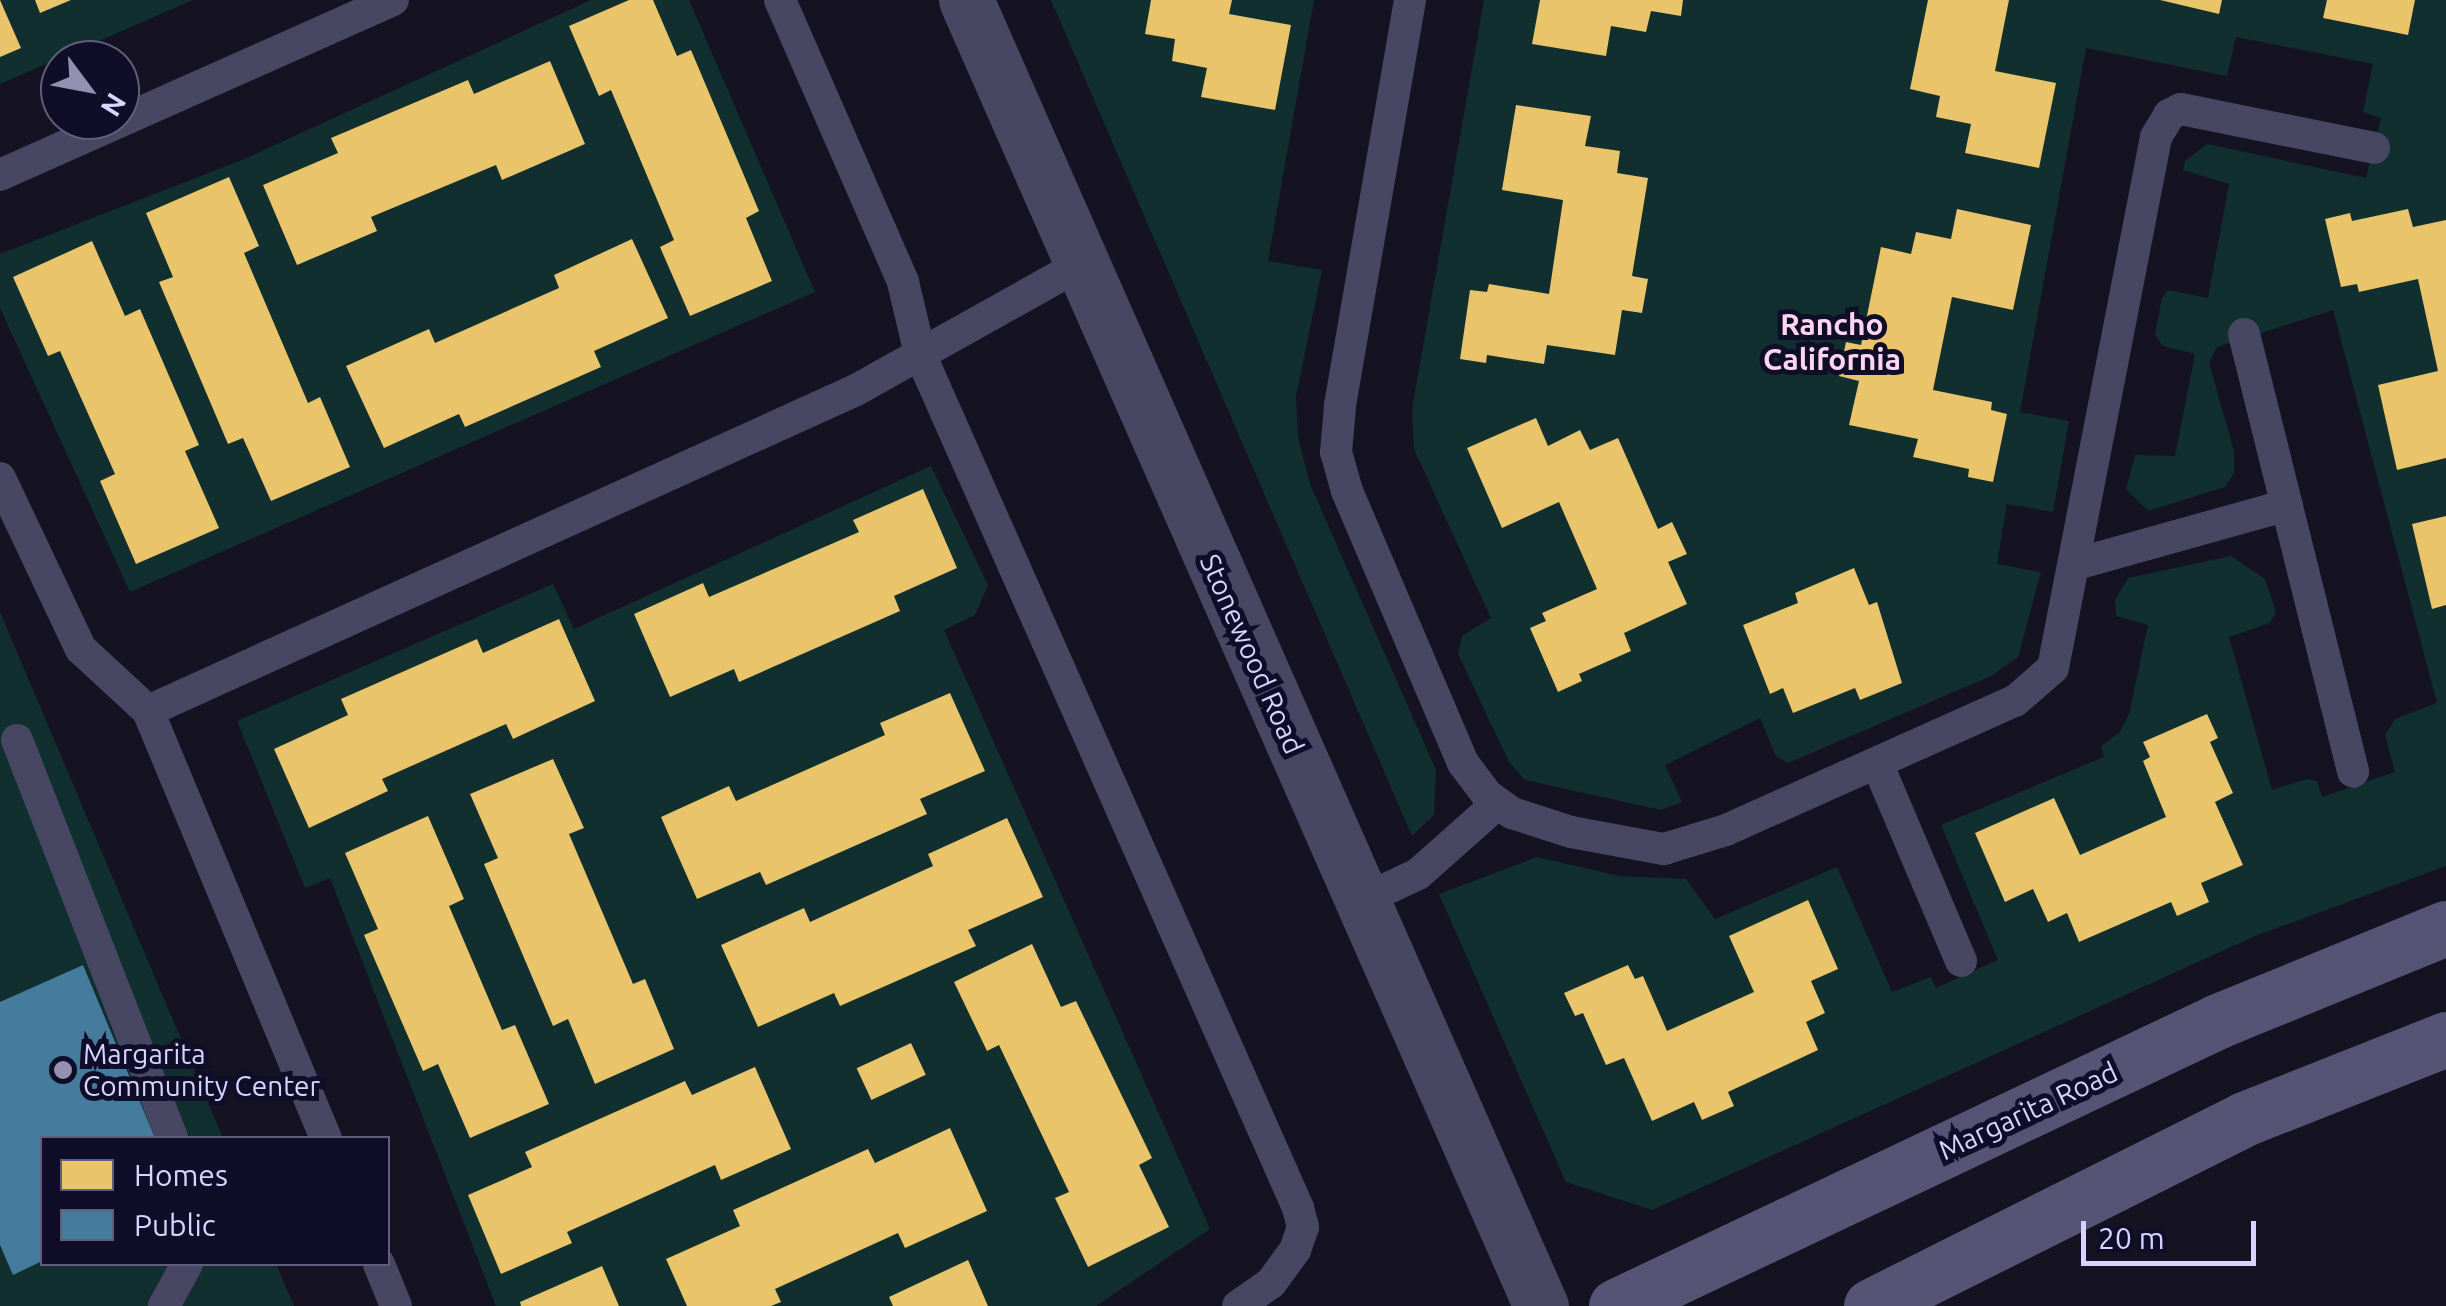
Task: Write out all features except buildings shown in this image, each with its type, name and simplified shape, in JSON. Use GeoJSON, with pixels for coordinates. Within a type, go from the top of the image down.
{"type":"FeatureCollection","features":[{"type":"Feature","properties":{"kind":"main road","name":"Margarita Road"},"geometry":{"type":"LineString","coordinates":[[1616,1306],[2218,1021],[2446,928]]}},
{"type":"Feature","properties":{"kind":"main road"},"geometry":{"type":"LineString","coordinates":[[1871,1306],[2244,1118],[2446,1039]]}},
{"type":"Feature","properties":{"kind":"street","name":"Stonewood Road"},"geometry":{"type":"LineString","coordinates":[[966,0],[1540,1306]]}},
{"type":"Feature","properties":{"kind":"lane"},"geometry":{"type":"LineString","coordinates":[[0,175],[393,0]]}},
{"type":"Feature","properties":{"kind":"lane"},"geometry":{"type":"LineString","coordinates":[[780,0],[904,282],[920,354],[1298,1208],[1303,1227],[1295,1250],[1270,1283],[1238,1306]]}},
{"type":"Feature","properties":{"kind":"lane"},"geometry":{"type":"LineString","coordinates":[[1410,0],[1336,452],[1463,763],[1498,803],[1570,832],[1664,850],[1726,830],[2036,686],[2061,650],[2156,137],[2169,116],[2181,110],[2374,148]]}},
{"type":"Feature","properties":{"kind":"lane"},"geometry":{"type":"LineString","coordinates":[[148,711],[822,406],[1080,264]]}},
{"type":"Feature","properties":{"kind":"lane"},"geometry":{"type":"LineString","coordinates":[[2244,334],[2353,772]]}},
{"type":"Feature","properties":{"kind":"lane"},"geometry":{"type":"LineString","coordinates":[[0,478],[81,648],[148,711],[325,1136]]}},
{"type":"Feature","properties":{"kind":"lane"},"geometry":{"type":"LineString","coordinates":[[2076,564],[2287,505]]}},
{"type":"Feature","properties":{"kind":"lane"},"geometry":{"type":"LineString","coordinates":[[17,740],[171,1136]]}},
{"type":"Feature","properties":{"kind":"lane"},"geometry":{"type":"LineString","coordinates":[[1877,763],[1962,961]]}},
{"type":"Feature","properties":{"kind":"lane"},"geometry":{"type":"LineString","coordinates":[[1361,901],[1418,874],[1498,803]]}},
{"type":"Feature","properties":{"kind":"lane"},"geometry":{"type":"LineString","coordinates":[[164,1306],[186,1266]]}},
{"type":"Feature","properties":{"kind":"lane"},"geometry":{"type":"LineString","coordinates":[[380,1266],[396,1306]]}},
{"type":"Feature","properties":{"kind":"green space"},"geometry":{"type":"Polygon","coordinates":[[[0,0],[193,0],[101,40],[40,40],[40,67],[0,84],[0,0]]]}},
{"type":"Feature","properties":{"kind":"green space"},"geometry":{"type":"Polygon","coordinates":[[[591,0],[689,0],[815,292],[130,592],[0,308],[0,254],[242,160],[591,0]]]}},
{"type":"Feature","properties":{"kind":"green space"},"geometry":{"type":"Polygon","coordinates":[[[1051,0],[1314,0],[1268,261],[1322,270],[1296,396],[1298,437],[1310,484],[1436,770],[1434,815],[1412,836],[1051,0]]]}},
{"type":"Feature","properties":{"kind":"green space"},"geometry":{"type":"Polygon","coordinates":[[[1484,0],[2446,0],[2446,866],[2255,936],[1652,1210],[1566,1182],[1439,894],[1537,857],[1619,876],[1686,879],[1715,919],[1837,867],[1892,992],[1931,977],[1936,988],[1998,960],[1941,825],[2104,757],[2101,746],[2120,732],[2129,714],[2148,625],[2116,616],[2115,600],[2128,578],[2231,556],[2265,579],[2276,612],[2270,623],[2229,637],[2272,790],[2307,779],[2317,781],[2322,797],[2395,772],[2385,735],[2395,719],[2437,703],[2333,310],[2217,347],[2209,363],[2234,451],[2234,473],[2225,487],[2148,511],[2126,489],[2135,455],[2175,456],[2195,354],[2163,346],[2155,335],[2162,298],[2168,290],[2208,298],[2229,184],[2183,170],[2185,161],[2207,144],[2366,178],[2381,118],[2363,112],[2373,64],[2236,37],[2227,76],[2086,48],[2020,412],[2069,421],[2053,512],[2007,504],[1997,564],[2041,572],[2018,657],[1991,676],[1788,763],[1776,756],[1760,718],[1665,765],[1682,802],[1661,810],[1525,780],[1509,762],[1458,654],[1462,636],[1491,618],[1414,449],[1412,409],[1484,0]]]}},
{"type":"Feature","properties":{"kind":"green space"},"geometry":{"type":"Polygon","coordinates":[[[931,466],[988,585],[975,615],[944,630],[1210,1229],[1096,1306],[496,1306],[330,878],[305,888],[237,721],[553,584],[574,629],[931,466]]]}},
{"type":"Feature","properties":{"kind":"green space"},"geometry":{"type":"Polygon","coordinates":[[[0,612],[222,1136],[40,1136],[40,1266],[277,1266],[294,1306],[0,1306],[0,612]]]}},
{"type":"Feature","properties":{"kind":"place","name":"Margarita Community Center"},"geometry":{"type":"Point","coordinates":[63,1070]}},
{"type":"Feature","properties":{"kind":"district","name":"Rancho California"},"geometry":{"type":"Point","coordinates":[1832,341]}}]}
